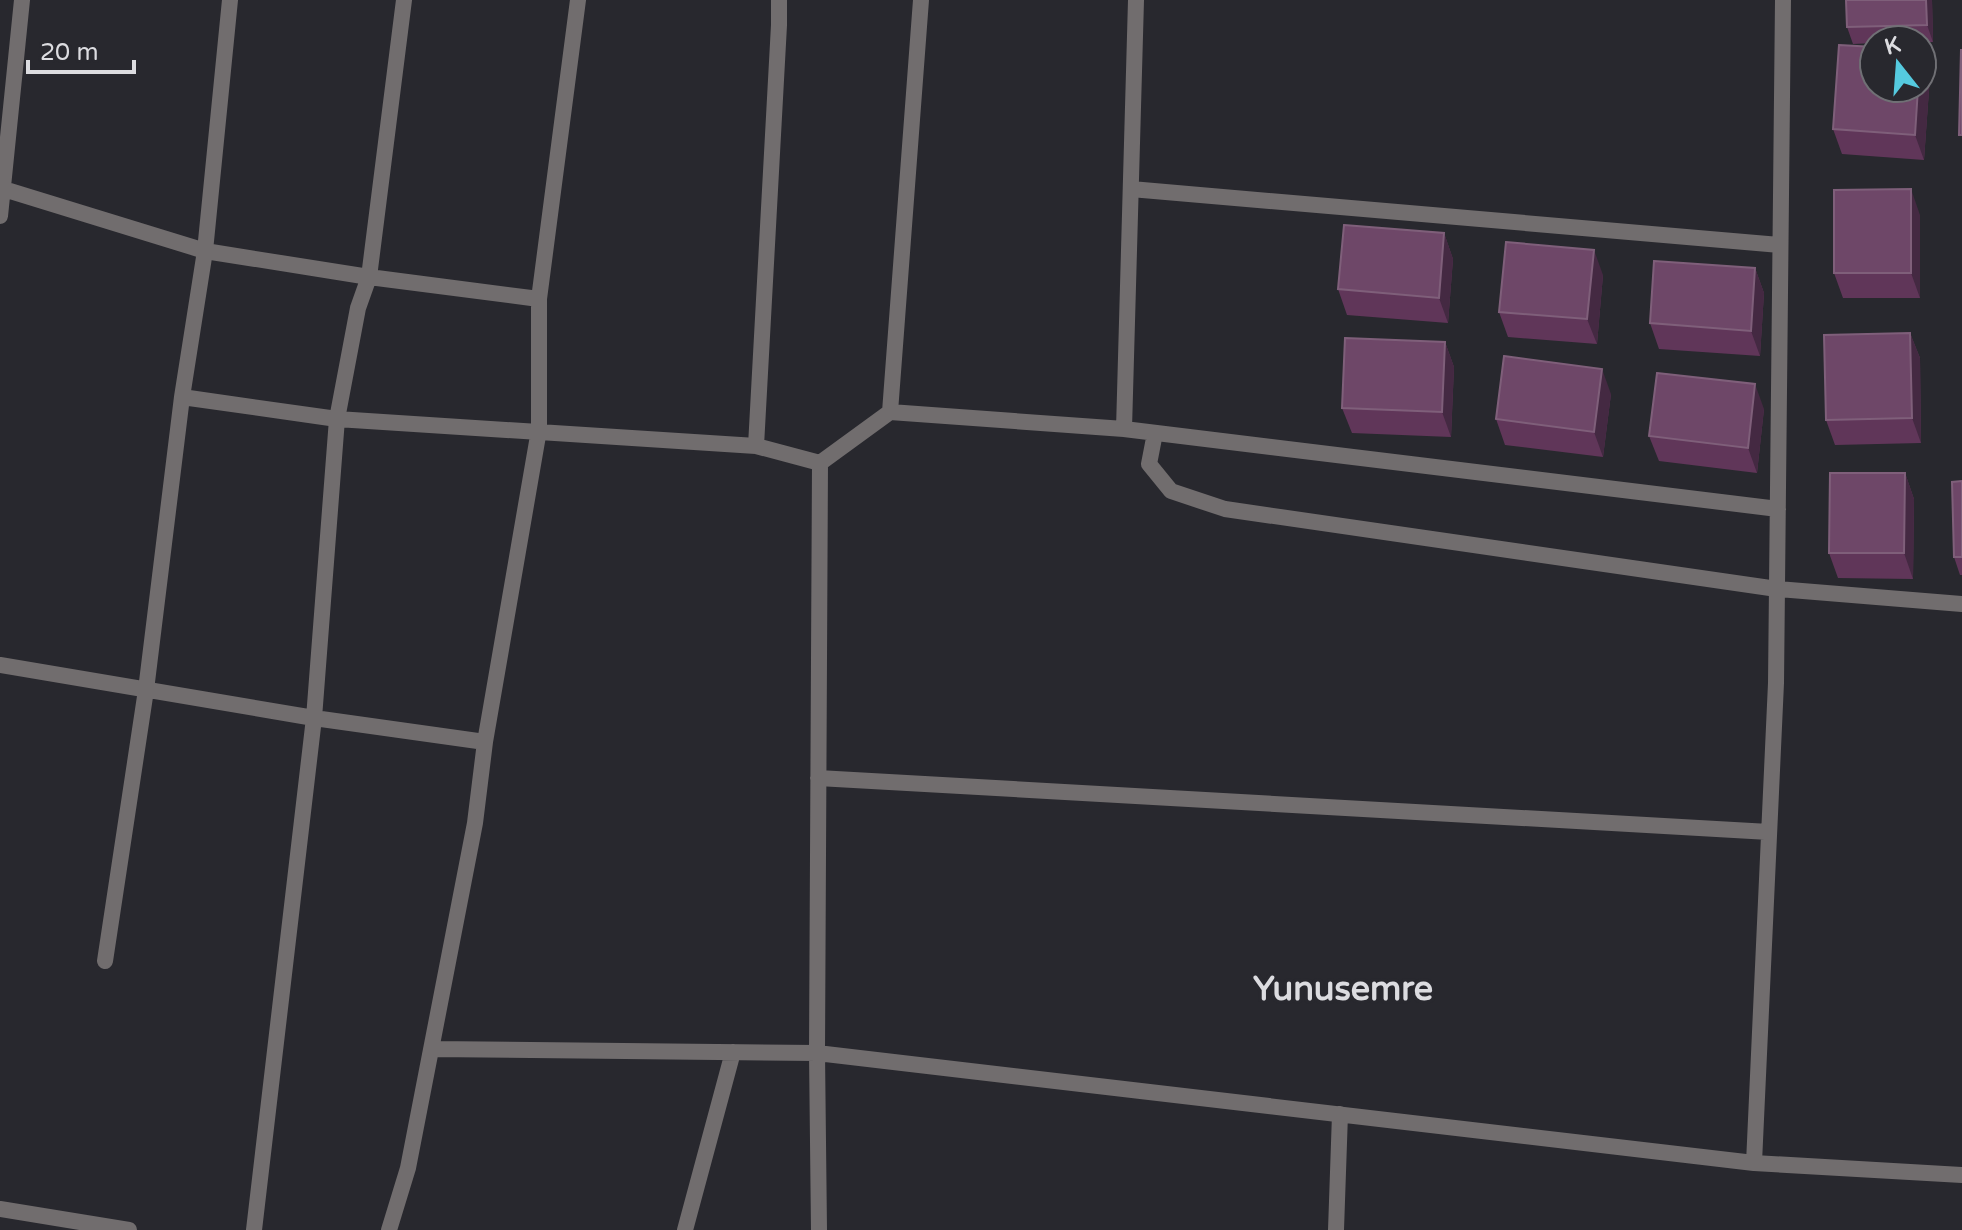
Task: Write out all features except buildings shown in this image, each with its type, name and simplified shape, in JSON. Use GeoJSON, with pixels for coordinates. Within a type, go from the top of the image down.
{"type":"FeatureCollection","features":[{"type":"Feature","properties":{"kind":"street"},"geometry":{"type":"LineString","coordinates":[[0,216],[22,0]]}},
{"type":"Feature","properties":{"kind":"street"},"geometry":{"type":"LineString","coordinates":[[105,961],[146,690],[182,397],[205,251],[230,0]]}},
{"type":"Feature","properties":{"kind":"street"},"geometry":{"type":"LineString","coordinates":[[254,1230],[314,718],[337,419],[358,308],[369,277],[404,0]]}},
{"type":"Feature","properties":{"kind":"street"},"geometry":{"type":"LineString","coordinates":[[389,1230],[408,1168],[475,823],[485,742],[539,430],[539,299],[578,0]]}},
{"type":"Feature","properties":{"kind":"street"},"geometry":{"type":"LineString","coordinates":[[756,446],[779,0]]}},
{"type":"Feature","properties":{"kind":"street"},"geometry":{"type":"LineString","coordinates":[[890,412],[921,0]]}},
{"type":"Feature","properties":{"kind":"street"},"geometry":{"type":"LineString","coordinates":[[1124,429],[1136,0]]}},
{"type":"Feature","properties":{"kind":"street"},"geometry":{"type":"LineString","coordinates":[[1754,1163],[1776,683],[1783,0]]}},
{"type":"Feature","properties":{"kind":"street"},"geometry":{"type":"LineString","coordinates":[[2,188],[205,251],[369,277],[539,299]]}},
{"type":"Feature","properties":{"kind":"street"},"geometry":{"type":"LineString","coordinates":[[1131,189],[1780,245]]}},
{"type":"Feature","properties":{"kind":"street"},"geometry":{"type":"LineString","coordinates":[[182,397],[337,419],[756,446],[820,463]]}},
{"type":"Feature","properties":{"kind":"street"},"geometry":{"type":"LineString","coordinates":[[820,463],[890,412],[1124,429],[1778,509]]}},
{"type":"Feature","properties":{"kind":"street"},"geometry":{"type":"LineString","coordinates":[[1155,433],[1149,464],[1171,491],[1225,509],[1777,589],[1962,604]]}},
{"type":"Feature","properties":{"kind":"street"},"geometry":{"type":"LineString","coordinates":[[819,1230],[820,463]]}},
{"type":"Feature","properties":{"kind":"street"},"geometry":{"type":"LineString","coordinates":[[0,665],[314,718],[485,742]]}},
{"type":"Feature","properties":{"kind":"street"},"geometry":{"type":"LineString","coordinates":[[818,778],[1769,832]]}},
{"type":"Feature","properties":{"kind":"street"},"geometry":{"type":"LineString","coordinates":[[432,1049],[817,1053],[1754,1163],[1962,1175]]}},
{"type":"Feature","properties":{"kind":"street"},"geometry":{"type":"LineString","coordinates":[[685,1230],[733,1052]]}},
{"type":"Feature","properties":{"kind":"street"},"geometry":{"type":"LineString","coordinates":[[1336,1230],[1340,1114]]}},
{"type":"Feature","properties":{"kind":"street"},"geometry":{"type":"LineString","coordinates":[[0,1209],[129,1230]]}},
{"type":"Feature","properties":{"kind":"district","name":"Yunusemre"},"geometry":{"type":"Point","coordinates":[1343,989]}}]}
